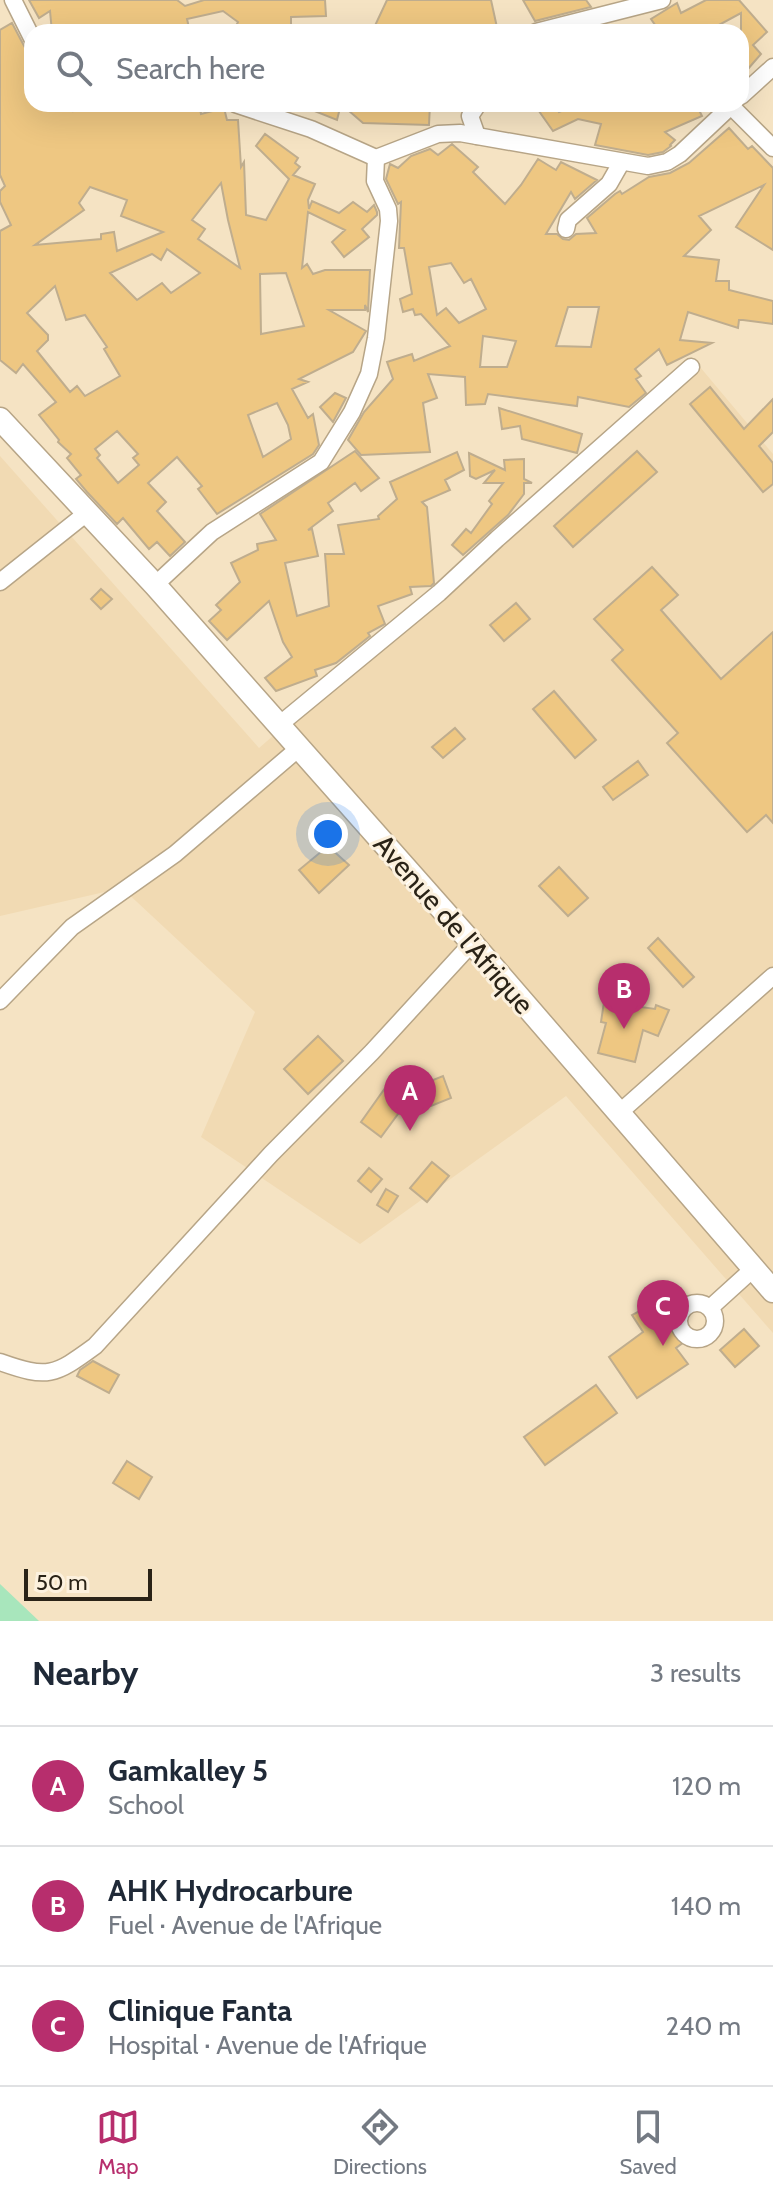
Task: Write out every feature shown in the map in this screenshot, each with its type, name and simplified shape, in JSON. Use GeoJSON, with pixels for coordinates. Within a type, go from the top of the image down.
{"type":"FeatureCollection","features":[{"type":"Feature","properties":{"kind":"main road","name":"Avenue de l'Afrique"},"geometry":{"type":"LineString","coordinates":[[0,419],[155,585],[472,943],[773,1291]]}},
{"type":"Feature","properties":{"kind":"street"},"geometry":{"type":"LineString","coordinates":[[13,0],[25,24]]}},
{"type":"Feature","properties":{"kind":"street"},"geometry":{"type":"LineString","coordinates":[[574,24],[610,6],[662,0]]}},
{"type":"Feature","properties":{"kind":"street"},"geometry":{"type":"LineString","coordinates":[[749,89],[773,67]]}},
{"type":"Feature","properties":{"kind":"street"},"geometry":{"type":"LineString","coordinates":[[259,112],[311,129],[376,158],[438,134],[460,133],[648,166],[667,162],[680,154],[724,112]]}},
{"type":"Feature","properties":{"kind":"street"},"geometry":{"type":"LineString","coordinates":[[473,112],[470,116],[477,136]]}},
{"type":"Feature","properties":{"kind":"street"},"geometry":{"type":"LineString","coordinates":[[743,112],[773,148]]}},
{"type":"Feature","properties":{"kind":"street"},"geometry":{"type":"LineString","coordinates":[[155,585],[212,532],[321,462],[352,412],[369,374],[376,338],[389,221],[388,209],[375,181],[376,158]]}},
{"type":"Feature","properties":{"kind":"street"},"geometry":{"type":"LineString","coordinates":[[566,229],[568,220],[609,184],[621,163]]}},
{"type":"Feature","properties":{"kind":"street"},"geometry":{"type":"LineString","coordinates":[[279,725],[439,593],[691,367]]}},
{"type":"Feature","properties":{"kind":"street"},"geometry":{"type":"LineString","coordinates":[[0,582],[88,512]]}},
{"type":"Feature","properties":{"kind":"street"},"geometry":{"type":"LineString","coordinates":[[0,1001],[72,927],[175,854],[299,748]]}},
{"type":"Feature","properties":{"kind":"street"},"geometry":{"type":"LineString","coordinates":[[0,1362],[31,1373],[47,1373],[66,1367],[95,1346],[472,943]]}},
{"type":"Feature","properties":{"kind":"street"},"geometry":{"type":"LineString","coordinates":[[619,1113],[773,976]]}},
{"type":"Feature","properties":{"kind":"street"},"geometry":{"type":"LineString","coordinates":[[710,1308],[753,1269]]}},
{"type":"Feature","properties":{"kind":"shaded area"},"geometry":{"type":"Polygon","coordinates":[[[700,367],[773,454],[773,1333],[566,1096],[360,1244],[201,1137],[255,1012],[122,888],[0,916],[0,456],[259,748],[700,367]]]}},
{"type":"Feature","properties":{"kind":"green space"},"geometry":{"type":"Polygon","coordinates":[[[0,1584],[39,1621],[0,1621],[0,1584]]]}},
{"type":"Feature","properties":{"kind":"building"},"geometry":{"type":"Polygon","coordinates":[[[29,0],[177,0],[185,6],[204,0],[325,0],[326,16],[291,17],[291,24],[237,24],[223,11],[187,19],[188,24],[51,24],[50,11],[39,18],[29,0]]]}},
{"type":"Feature","properties":{"kind":"building"},"geometry":{"type":"Polygon","coordinates":[[[387,0],[491,0],[496,24],[376,24],[387,0]]]}},
{"type":"Feature","properties":{"kind":"building"},"geometry":{"type":"Polygon","coordinates":[[[523,0],[586,0],[591,7],[535,21],[523,0]]]}},
{"type":"Feature","properties":{"kind":"building"},"geometry":{"type":"Polygon","coordinates":[[[706,0],[739,0],[767,32],[753,45],[761,54],[749,68],[749,24],[741,24],[741,13],[721,24],[654,24],[651,19],[677,3],[681,13],[706,0]]]}},
{"type":"Feature","properties":{"kind":"building"},"geometry":{"type":"Polygon","coordinates":[[[12,23],[24,46],[24,112],[225,112],[227,120],[238,120],[241,167],[244,162],[246,215],[266,220],[289,179],[256,146],[265,134],[298,158],[295,163],[300,167],[293,175],[315,184],[308,200],[309,209],[312,201],[339,213],[353,202],[367,212],[374,205],[377,215],[362,229],[369,237],[344,257],[332,242],[345,230],[308,212],[302,268],[307,264],[313,274],[325,270],[370,270],[368,312],[365,305],[365,310],[329,310],[366,331],[353,352],[299,379],[308,382],[292,389],[308,418],[313,414],[319,445],[313,454],[217,514],[198,489],[202,486],[177,457],[148,483],[166,502],[157,511],[185,542],[170,556],[157,542],[149,549],[123,518],[117,524],[76,479],[81,475],[67,458],[71,454],[58,442],[39,415],[56,402],[23,364],[16,373],[0,360],[0,231],[11,225],[0,202],[0,191],[5,186],[0,175],[0,30],[12,23]],[[221,183],[192,220],[205,229],[198,239],[240,268],[221,183]],[[90,187],[79,203],[84,210],[35,245],[101,239],[101,234],[114,232],[117,251],[163,232],[121,216],[127,200],[90,187]],[[167,249],[161,260],[152,254],[110,273],[137,300],[162,283],[171,293],[200,273],[167,249]],[[286,273],[260,274],[261,334],[304,326],[286,273]],[[55,286],[27,313],[48,335],[48,340],[37,351],[70,392],[77,386],[85,396],[120,376],[104,349],[107,347],[85,315],[66,320],[55,286]],[[277,403],[248,415],[263,457],[291,439],[277,403]],[[117,431],[95,449],[100,455],[97,458],[118,483],[139,465],[133,458],[138,454],[117,431]]]}},
{"type":"Feature","properties":{"kind":"building"},"geometry":{"type":"Polygon","coordinates":[[[317,112],[339,112],[337,120],[317,112]]]}},
{"type":"Feature","properties":{"kind":"building"},"geometry":{"type":"Polygon","coordinates":[[[350,112],[430,112],[429,125],[363,123],[350,112]]]}},
{"type":"Feature","properties":{"kind":"building"},"geometry":{"type":"Polygon","coordinates":[[[540,112],[700,112],[702,116],[665,132],[675,140],[671,146],[663,152],[648,155],[595,145],[601,124],[578,119],[553,131],[540,112]]]}},
{"type":"Feature","properties":{"kind":"building"},"geometry":{"type":"Polygon","coordinates":[[[729,128],[748,149],[752,146],[773,168],[773,250],[736,227],[764,185],[699,216],[711,230],[684,256],[719,260],[716,281],[729,281],[729,290],[773,301],[773,324],[739,320],[738,328],[688,312],[680,340],[712,343],[667,365],[659,349],[635,369],[641,376],[636,379],[646,393],[629,407],[578,397],[577,406],[488,394],[485,404],[466,405],[465,377],[428,374],[437,398],[423,403],[430,452],[361,455],[348,440],[364,412],[393,379],[387,362],[412,354],[414,361],[450,346],[421,314],[415,315],[413,309],[403,312],[400,299],[412,294],[404,248],[399,248],[401,202],[398,204],[386,179],[390,164],[398,168],[411,156],[430,149],[438,155],[452,144],[478,167],[473,172],[505,204],[538,159],[556,170],[561,162],[597,180],[575,199],[571,192],[546,234],[557,234],[569,240],[576,234],[596,233],[587,218],[615,194],[620,191],[622,194],[649,177],[670,173],[689,163],[729,128]],[[451,263],[429,267],[437,315],[446,308],[459,323],[486,309],[471,279],[464,283],[451,263]],[[568,307],[556,346],[591,347],[599,307],[568,307]],[[483,336],[480,367],[507,367],[516,341],[483,336]]]}},
{"type":"Feature","properties":{"kind":"building"},"geometry":{"type":"Polygon","coordinates":[[[710,387],[744,429],[773,399],[773,432],[759,446],[773,463],[773,484],[763,492],[690,404],[710,387]]]}},
{"type":"Feature","properties":{"kind":"building"},"geometry":{"type":"Polygon","coordinates":[[[335,393],[346,398],[333,422],[320,407],[335,393]]]}},
{"type":"Feature","properties":{"kind":"building"},"geometry":{"type":"Polygon","coordinates":[[[499,408],[582,434],[577,453],[522,439],[520,426],[502,429],[499,408]]]}},
{"type":"Feature","properties":{"kind":"building"},"geometry":{"type":"Polygon","coordinates":[[[355,451],[379,478],[361,491],[355,483],[328,503],[333,511],[308,530],[312,529],[318,556],[285,563],[297,616],[329,606],[325,554],[344,554],[338,525],[379,519],[378,516],[397,499],[390,482],[457,452],[464,470],[445,480],[450,490],[422,502],[427,507],[434,583],[431,586],[410,587],[412,594],[378,606],[385,624],[368,633],[370,636],[336,663],[315,670],[317,676],[276,691],[265,678],[292,657],[283,642],[269,601],[227,640],[209,621],[221,610],[216,605],[240,582],[231,563],[258,550],[257,544],[276,540],[260,514],[355,451]]]}},
{"type":"Feature","properties":{"kind":"building"},"geometry":{"type":"Polygon","coordinates":[[[637,451],[657,472],[573,547],[554,526],[637,451]]]}},
{"type":"Feature","properties":{"kind":"building"},"geometry":{"type":"Polygon","coordinates":[[[469,453],[505,470],[504,460],[524,459],[524,479],[532,483],[524,483],[524,494],[508,515],[463,555],[452,545],[466,529],[471,533],[503,483],[484,483],[495,470],[476,479],[470,476],[469,453]]]}},
{"type":"Feature","properties":{"kind":"building"},"geometry":{"type":"Polygon","coordinates":[[[652,567],[678,595],[661,610],[721,679],[773,632],[773,823],[766,815],[747,832],[667,743],[678,733],[612,660],[623,650],[594,619],[652,567]]]}},
{"type":"Feature","properties":{"kind":"building"},"geometry":{"type":"Polygon","coordinates":[[[101,589],[112,599],[101,609],[91,599],[101,589]]]}},
{"type":"Feature","properties":{"kind":"building"},"geometry":{"type":"Polygon","coordinates":[[[516,603],[530,619],[504,641],[490,625],[516,603]]]}},
{"type":"Feature","properties":{"kind":"building"},"geometry":{"type":"Polygon","coordinates":[[[554,691],[596,740],[575,758],[533,709],[554,691]]]}},
{"type":"Feature","properties":{"kind":"building"},"geometry":{"type":"Polygon","coordinates":[[[455,728],[465,739],[443,758],[432,747],[455,728]]]}},
{"type":"Feature","properties":{"kind":"building"},"geometry":{"type":"Polygon","coordinates":[[[638,761],[648,775],[613,800],[603,787],[638,761]]]}},
{"type":"Feature","properties":{"kind":"building"},"geometry":{"type":"Polygon","coordinates":[[[328,846],[349,865],[319,893],[299,870],[328,846]]]}},
{"type":"Feature","properties":{"kind":"building"},"geometry":{"type":"Polygon","coordinates":[[[559,867],[588,898],[568,916],[539,886],[559,867]]]}},
{"type":"Feature","properties":{"kind":"building"},"geometry":{"type":"Polygon","coordinates":[[[658,938],[694,977],[683,987],[648,948],[658,938]]]}},
{"type":"Feature","properties":{"kind":"building"},"geometry":{"type":"Polygon","coordinates":[[[604,1002],[655,1009],[656,1005],[669,1010],[658,1036],[643,1030],[635,1062],[598,1053],[606,1023],[601,1022],[604,1002]]]}},
{"type":"Feature","properties":{"kind":"building"},"geometry":{"type":"Polygon","coordinates":[[[318,1036],[343,1061],[308,1094],[284,1069],[318,1036]]]}},
{"type":"Feature","properties":{"kind":"building"},"geometry":{"type":"Polygon","coordinates":[[[443,1076],[451,1098],[431,1106],[423,1084],[443,1076]]]}},
{"type":"Feature","properties":{"kind":"building"},"geometry":{"type":"Polygon","coordinates":[[[388,1084],[409,1099],[381,1137],[361,1122],[388,1084]]]}},
{"type":"Feature","properties":{"kind":"building"},"geometry":{"type":"Polygon","coordinates":[[[432,1162],[449,1176],[427,1202],[410,1188],[432,1162]]]}},
{"type":"Feature","properties":{"kind":"building"},"geometry":{"type":"Polygon","coordinates":[[[369,1168],[382,1179],[371,1192],[358,1181],[369,1168]]]}},
{"type":"Feature","properties":{"kind":"building"},"geometry":{"type":"Polygon","coordinates":[[[386,1189],[398,1196],[388,1212],[377,1205],[386,1189]]]}},
{"type":"Feature","properties":{"kind":"building"},"geometry":{"type":"Polygon","coordinates":[[[645,1308],[655,1323],[659,1320],[669,1332],[674,1329],[684,1342],[676,1348],[688,1364],[637,1398],[609,1357],[643,1332],[632,1315],[645,1308]]]}},
{"type":"Feature","properties":{"kind":"building"},"geometry":{"type":"Polygon","coordinates":[[[744,1329],[759,1346],[735,1367],[720,1350],[744,1329]]]}},
{"type":"Feature","properties":{"kind":"building"},"geometry":{"type":"Polygon","coordinates":[[[93,1361],[119,1375],[109,1393],[77,1376],[93,1361]]]}},
{"type":"Feature","properties":{"kind":"building"},"geometry":{"type":"Polygon","coordinates":[[[596,1385],[617,1413],[545,1465],[524,1437],[596,1385]]]}},
{"type":"Feature","properties":{"kind":"building"},"geometry":{"type":"Polygon","coordinates":[[[127,1461],[152,1477],[139,1499],[113,1483],[127,1461]]]}},
{"type":"Feature","properties":{"kind":"place","name":"AHK Hydrocarbure"},"geometry":{"type":"Point","coordinates":[624,1029]}},
{"type":"Feature","properties":{"kind":"place","name":"Gamkalley 5"},"geometry":{"type":"Point","coordinates":[410,1131]}},
{"type":"Feature","properties":{"kind":"place","name":"Clinique Fanta"},"geometry":{"type":"Point","coordinates":[663,1346]}}]}
